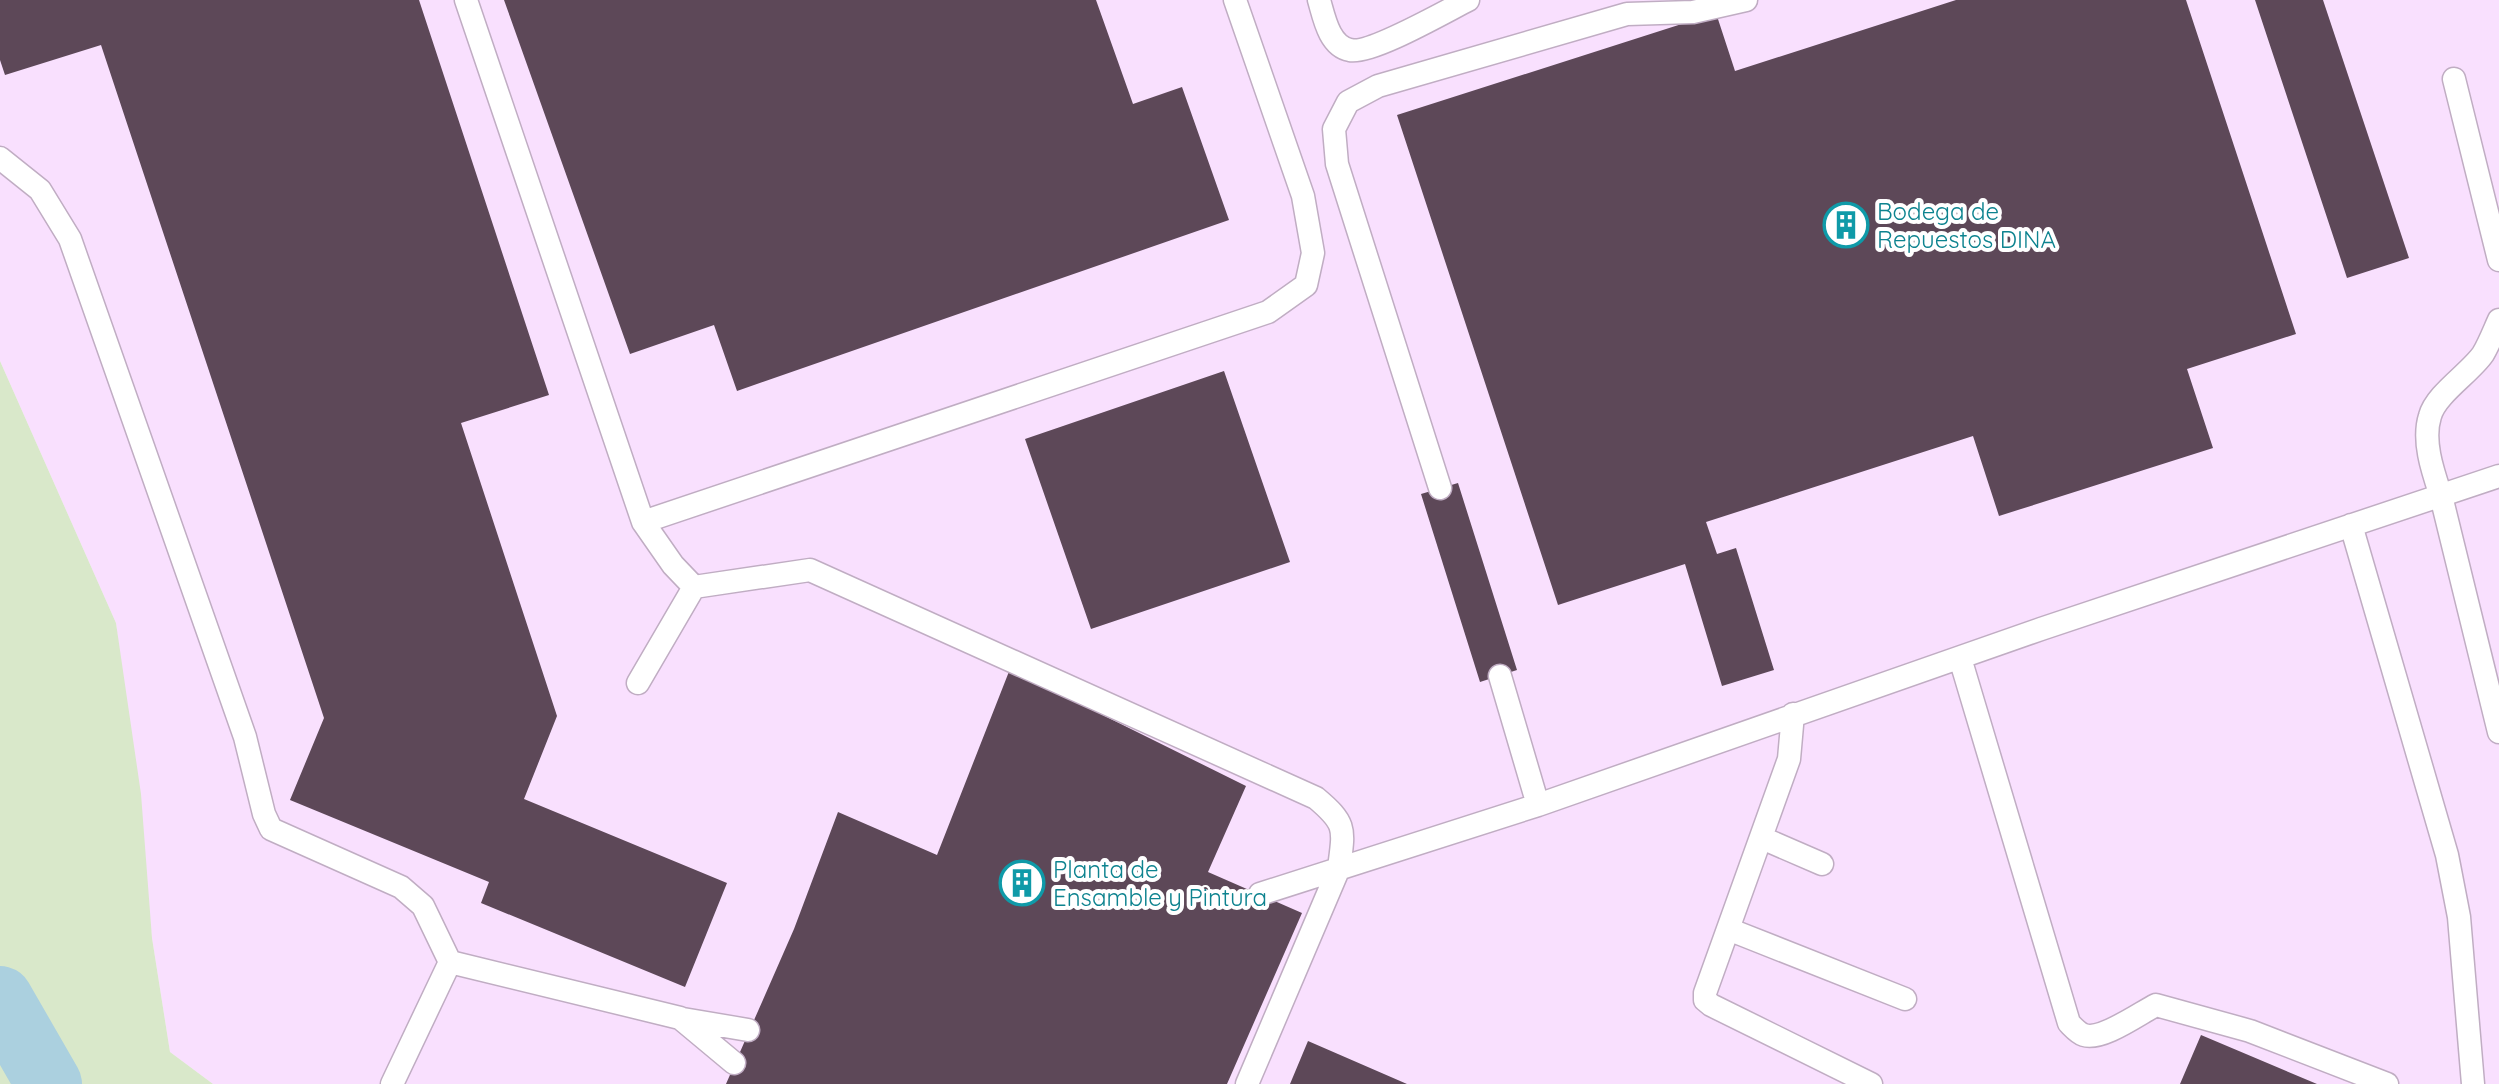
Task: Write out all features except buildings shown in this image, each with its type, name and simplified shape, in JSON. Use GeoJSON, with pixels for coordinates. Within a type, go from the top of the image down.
{"type":"FeatureCollection","features":[{"type":"Feature","properties":{"kind":"lane"},"geometry":{"type":"LineString","coordinates":[[466,0],[643,522],[673,565],[694,587]]}},
{"type":"Feature","properties":{"kind":"lane"},"geometry":{"type":"LineString","coordinates":[[643,522],[1268,312],[1306,285],[1313,253],[1303,196],[1235,0]]}},
{"type":"Feature","properties":{"kind":"lane"},"geometry":{"type":"LineString","coordinates":[[1319,0],[1326,25],[1336,42],[1350,50],[1369,49],[1468,0]]}},
{"type":"Feature","properties":{"kind":"lane"},"geometry":{"type":"LineString","coordinates":[[1440,488],[1337,164],[1334,129],[1348,102],[1378,86],[1627,14],[1693,12],[1746,0]]}},
{"type":"Feature","properties":{"kind":"lane"},"geometry":{"type":"LineString","coordinates":[[2454,79],[2499,260]]}},
{"type":"Feature","properties":{"kind":"lane"},"geometry":{"type":"LineString","coordinates":[[0,158],[40,190],[70,239],[245,737],[264,814],[271,829],[401,887],[423,906],[450,962]]}},
{"type":"Feature","properties":{"kind":"lane"},"geometry":{"type":"LineString","coordinates":[[2499,320],[2482,355],[2453,384],[2430,415],[2428,440],[2431,468],[2441,496],[2499,732]]}},
{"type":"Feature","properties":{"kind":"lane"},"geometry":{"type":"LineString","coordinates":[[1260,894],[1538,805],[1793,714],[2499,476]]}},
{"type":"Feature","properties":{"kind":"lane"},"geometry":{"type":"LineString","coordinates":[[2351,525],[2447,855],[2459,917],[2473,1084]]}},
{"type":"Feature","properties":{"kind":"lane"},"geometry":{"type":"LineString","coordinates":[[694,587],[810,570],[1316,798],[1339,817],[1343,839],[1339,868],[1247,1084]]}},
{"type":"Feature","properties":{"kind":"lane"},"geometry":{"type":"LineString","coordinates":[[638,683],[694,587]]}},
{"type":"Feature","properties":{"kind":"lane"},"geometry":{"type":"LineString","coordinates":[[1960,658],[2069,1023],[2075,1030],[2086,1036],[2103,1034],[2156,1005],[2250,1031],[2387,1084]]}},
{"type":"Feature","properties":{"kind":"lane"},"geometry":{"type":"LineString","coordinates":[[1500,676],[1538,805]]}},
{"type":"Feature","properties":{"kind":"lane"},"geometry":{"type":"LineString","coordinates":[[1793,714],[1789,759],[1705,1000],[1871,1084]]}},
{"type":"Feature","properties":{"kind":"lane"},"geometry":{"type":"LineString","coordinates":[[1762,838],[1822,864]]}},
{"type":"Feature","properties":{"kind":"lane"},"geometry":{"type":"LineString","coordinates":[[1728,929],[1905,999]]}},
{"type":"Feature","properties":{"kind":"lane"},"geometry":{"type":"LineString","coordinates":[[450,962],[680,1018],[748,1030]]}},
{"type":"Feature","properties":{"kind":"lane"},"geometry":{"type":"LineString","coordinates":[[392,1084],[450,962]]}},
{"type":"Feature","properties":{"kind":"lane"},"geometry":{"type":"LineString","coordinates":[[680,1018],[734,1063]]}},
{"type":"Feature","properties":{"kind":"shaded area"},"geometry":{"type":"Polygon","coordinates":[[[0,0],[2499,0],[2499,1084],[213,1084],[170,1052],[152,938],[116,623],[0,361],[0,0]]]}},
{"type":"Feature","properties":{"kind":"green space"},"geometry":{"type":"Polygon","coordinates":[[[0,361],[116,623],[141,794],[152,938],[170,1052],[213,1084],[0,1084],[0,361]]]}},
{"type":"Feature","properties":{"kind":"waterway"},"geometry":{"type":"LineString","coordinates":[[0,999],[49,1084]]}},
{"type":"Feature","properties":{"kind":"place","name":"Bodega de Repuestos DINA"},"geometry":{"type":"Point","coordinates":[1846,225]}},
{"type":"Feature","properties":{"kind":"place","name":"Planta de Ensamble y Pintura"},"geometry":{"type":"Point","coordinates":[1022,883]}}]}
